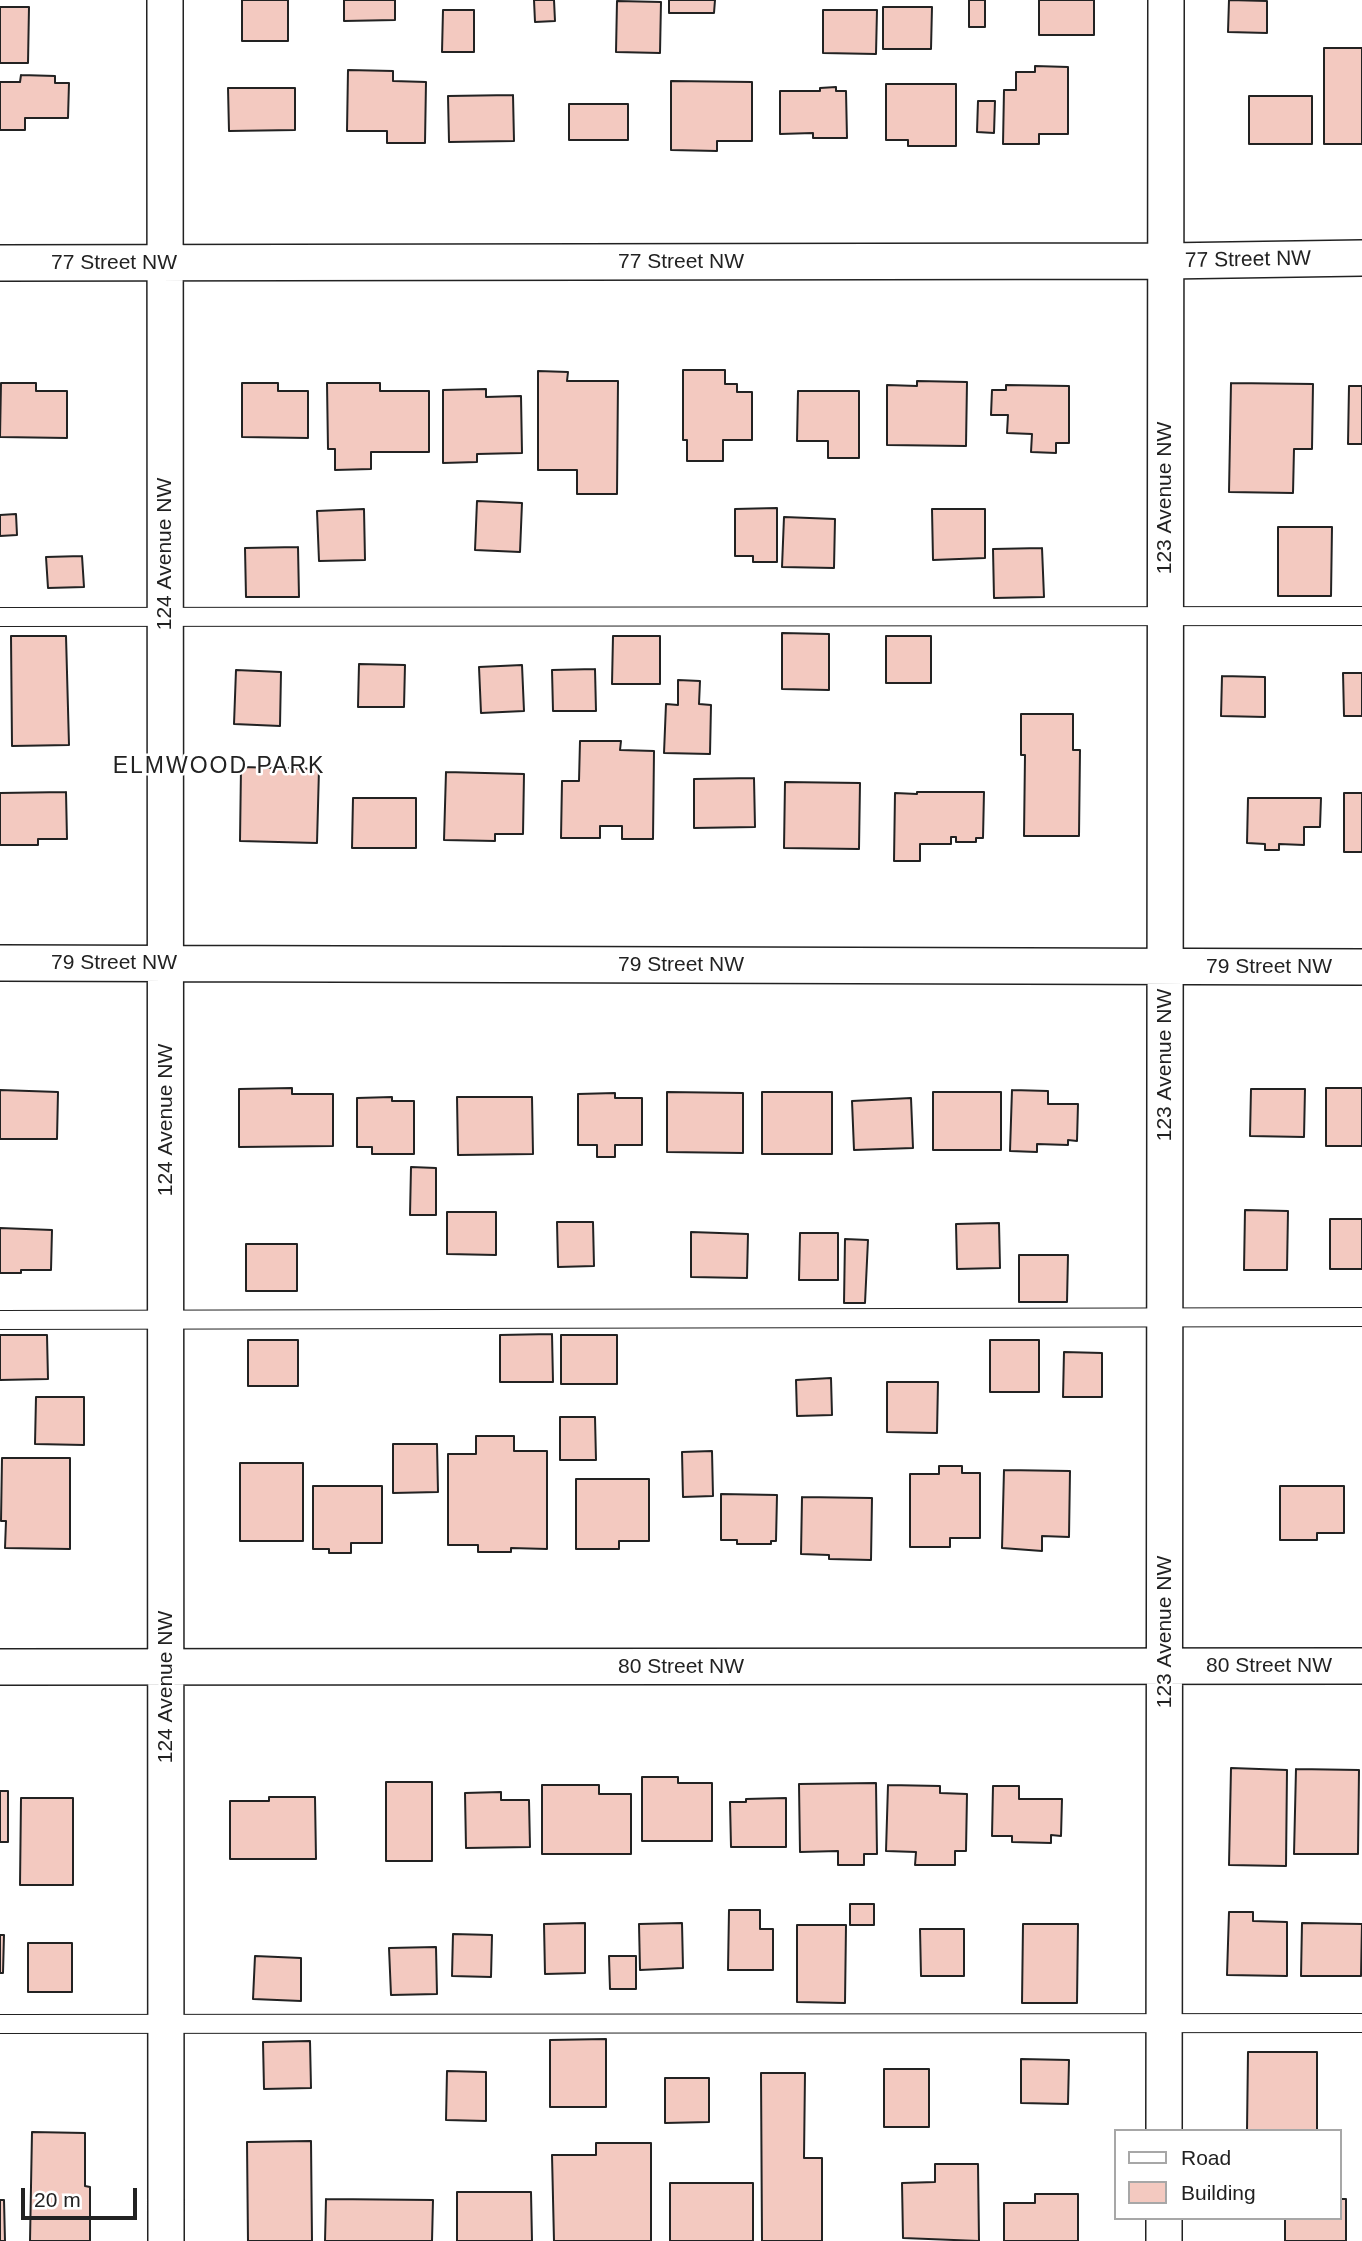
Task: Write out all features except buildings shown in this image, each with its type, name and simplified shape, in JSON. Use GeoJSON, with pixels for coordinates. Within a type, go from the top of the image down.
{"type":"FeatureCollection","features":[{"type":"Feature","properties":{"kind":"street","name":"124 Avenue NW"},"geometry":{"type":"LineString","coordinates":[[165,0],[166,2241]]}},
{"type":"Feature","properties":{"kind":"street","name":"123 Avenue NW"},"geometry":{"type":"LineString","coordinates":[[1164,2129],[1166,0]]}},
{"type":"Feature","properties":{"kind":"street","name":"77 Street NW"},"geometry":{"type":"LineString","coordinates":[[0,263],[1166,261],[1362,258]]}},
{"type":"Feature","properties":{"kind":"street","name":"79 Street NW"},"geometry":{"type":"LineString","coordinates":[[0,963],[1362,967]]}},
{"type":"Feature","properties":{"kind":"street","name":"80 Street NW"},"geometry":{"type":"LineString","coordinates":[[0,1667],[1362,1666]]}},
{"type":"Feature","properties":{"kind":"street"},"geometry":{"type":"LineString","coordinates":[[1164,2220],[1164,2241]]}},
{"type":"Feature","properties":{"kind":"lane"},"geometry":{"type":"LineString","coordinates":[[0,617],[1362,615]]}},
{"type":"Feature","properties":{"kind":"lane"},"geometry":{"type":"LineString","coordinates":[[0,1320],[1362,1317]]}},
{"type":"Feature","properties":{"kind":"lane"},"geometry":{"type":"LineString","coordinates":[[0,2024],[1362,2023]]}},
{"type":"Feature","properties":{"kind":"district","name":"ELMWOOD PARK"},"geometry":{"type":"Point","coordinates":[219,767]}}]}
